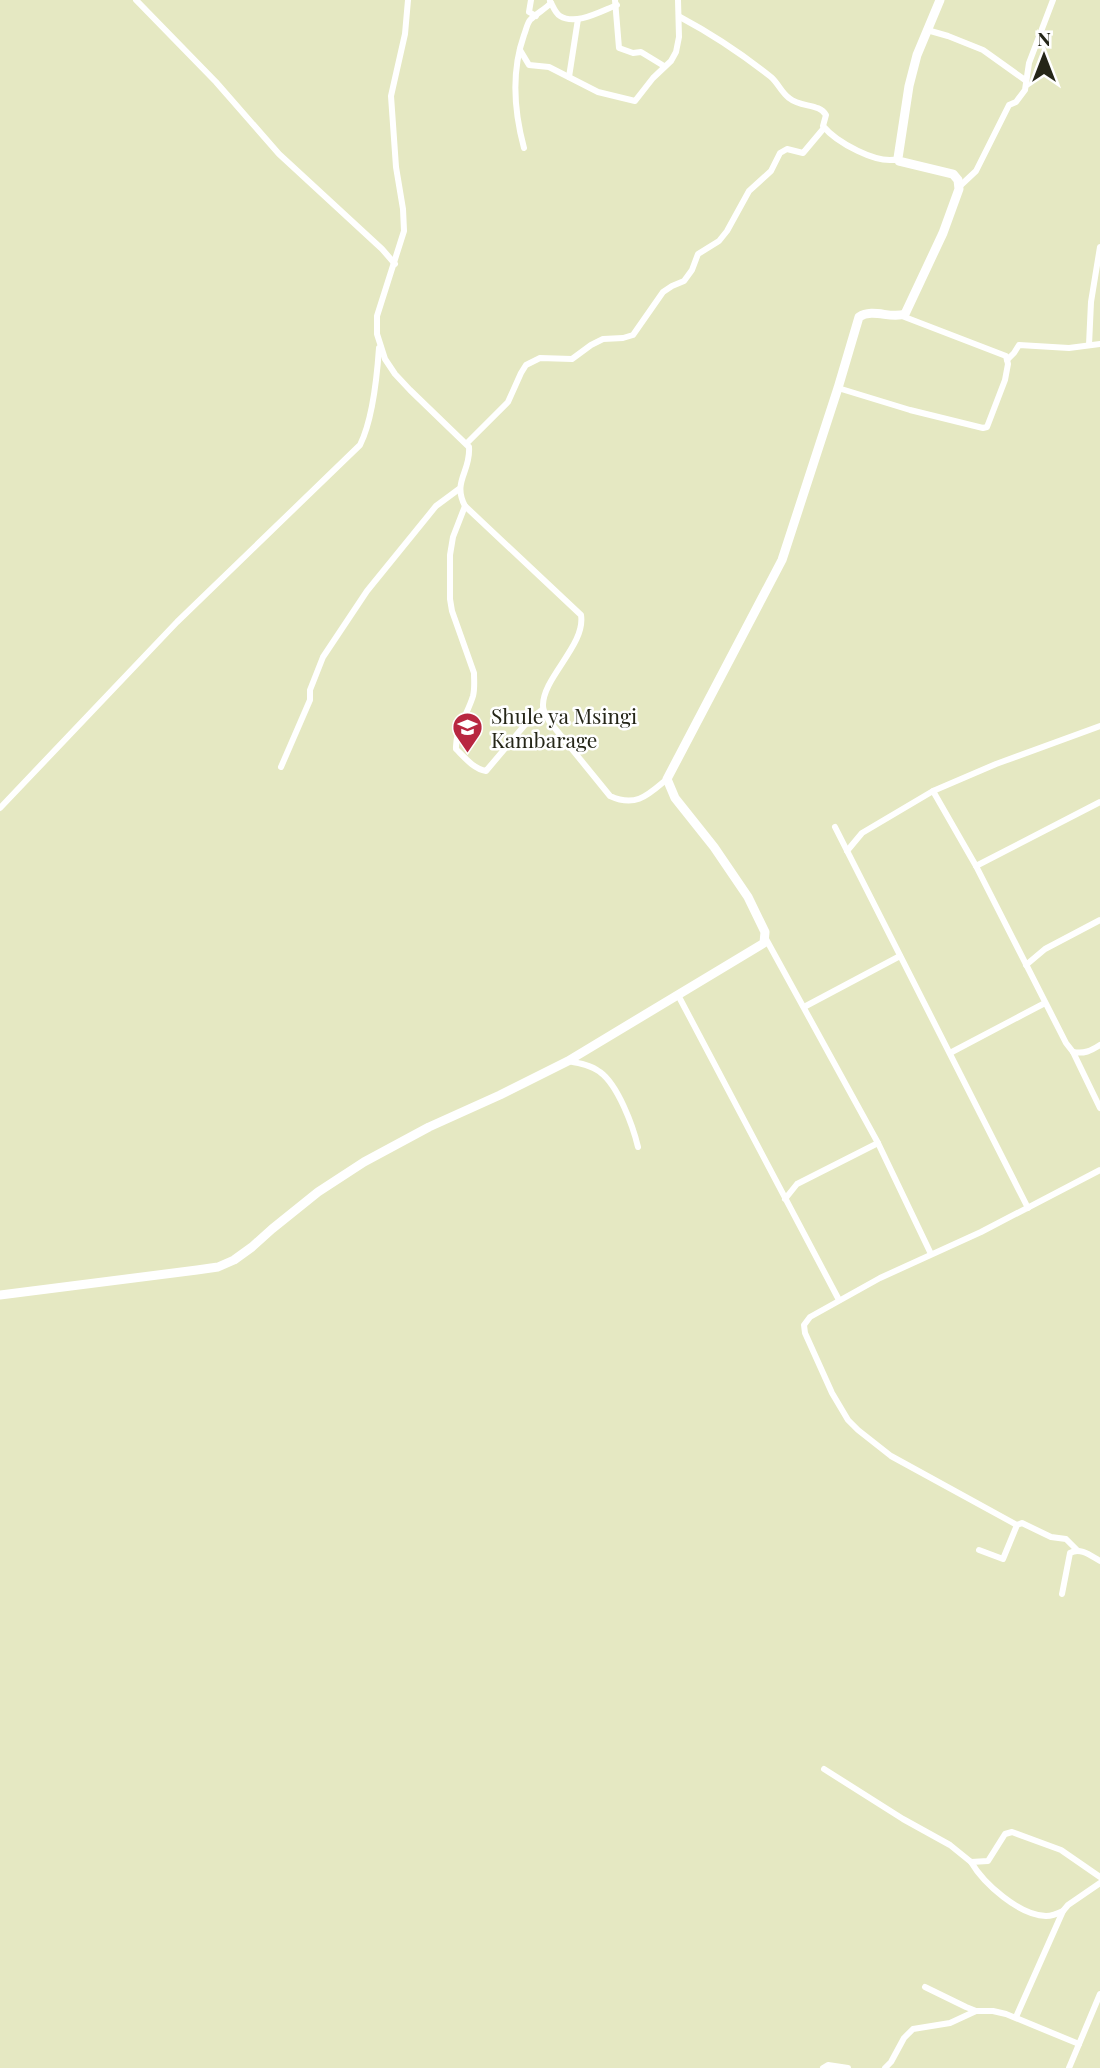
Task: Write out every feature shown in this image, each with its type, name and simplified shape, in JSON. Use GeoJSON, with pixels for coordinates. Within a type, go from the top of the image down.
{"type":"FeatureCollection","features":[{"type":"Feature","properties":{"kind":"street"},"geometry":{"type":"LineString","coordinates":[[136,0],[216,82],[279,154],[395,264]]}},
{"type":"Feature","properties":{"kind":"street"},"geometry":{"type":"LineString","coordinates":[[281,767],[310,700],[310,690],[323,657],[367,591],[436,506],[458,489],[469,461],[467,443],[410,390],[385,359],[376,329],[377,316],[404,231],[391,96],[405,34],[408,0]]}},
{"type":"Feature","properties":{"kind":"street"},"geometry":{"type":"LineString","coordinates":[[531,0],[529,12],[536,16]]}},
{"type":"Feature","properties":{"kind":"street"},"geometry":{"type":"LineString","coordinates":[[520,50],[529,65],[549,67],[598,92],[634,101],[671,61],[676,51],[680,17],[678,0]]}},
{"type":"Feature","properties":{"kind":"street"},"geometry":{"type":"LineString","coordinates":[[898,159],[909,86],[917,55],[940,0]]}},
{"type":"Feature","properties":{"kind":"street"},"geometry":{"type":"LineString","coordinates":[[1045,0],[1050,10]]}},
{"type":"Feature","properties":{"kind":"street"},"geometry":{"type":"LineString","coordinates":[[902,316],[907,312],[928,268],[960,186],[976,171],[1006,109],[1016,102],[1025,90],[1029,63],[1053,0]]}},
{"type":"Feature","properties":{"kind":"street"},"geometry":{"type":"LineString","coordinates":[[524,148],[519,129],[515,84],[520,50],[529,23],[550,1],[557,15],[578,19],[616,3],[619,48],[643,53],[664,66]]}},
{"type":"Feature","properties":{"kind":"street"},"geometry":{"type":"LineString","coordinates":[[680,17],[716,38],[768,75],[792,101],[824,111],[827,115],[822,124],[824,128],[850,146],[885,161],[898,159],[953,174],[960,186]]}},
{"type":"Feature","properties":{"kind":"street"},"geometry":{"type":"LineString","coordinates":[[569,77],[578,19]]}},
{"type":"Feature","properties":{"kind":"street"},"geometry":{"type":"LineString","coordinates":[[927,30],[983,50],[1025,80]]}},
{"type":"Feature","properties":{"kind":"street"},"geometry":{"type":"LineString","coordinates":[[467,443],[508,402],[526,365],[540,358],[572,359],[598,341],[632,335],[663,292],[684,281],[698,254],[719,241],[749,191],[771,171],[780,153],[787,149],[803,153],[824,128]]}},
{"type":"Feature","properties":{"kind":"street"},"geometry":{"type":"LineString","coordinates":[[1088,345],[1091,302],[1100,247]]}},
{"type":"Feature","properties":{"kind":"street"},"geometry":{"type":"LineString","coordinates":[[542,709],[610,796],[620,801],[632,802],[642,798],[667,779],[782,560],[859,317],[868,313],[902,316],[1003,354],[1007,360]]}},
{"type":"Feature","properties":{"kind":"street"},"geometry":{"type":"LineString","coordinates":[[0,808],[177,622],[360,445],[369,416],[380,344]]}},
{"type":"Feature","properties":{"kind":"street"},"geometry":{"type":"LineString","coordinates":[[838,388],[983,428],[992,418],[1004,380],[1007,360],[1019,345],[1069,348],[1100,344]]}},
{"type":"Feature","properties":{"kind":"street"},"geometry":{"type":"LineString","coordinates":[[458,489],[465,506],[581,615],[582,623],[548,688],[542,709],[529,720],[486,771],[466,760],[456,749],[474,684],[474,673],[450,599],[450,555],[453,537],[465,506]]}},
{"type":"Feature","properties":{"kind":"street"},"geometry":{"type":"LineString","coordinates":[[847,851],[862,833],[933,791],[996,764],[1100,726]]}},
{"type":"Feature","properties":{"kind":"street"},"geometry":{"type":"LineString","coordinates":[[667,779],[675,798],[715,848],[748,897],[766,939],[878,1143],[931,1254]]}},
{"type":"Feature","properties":{"kind":"street"},"geometry":{"type":"LineString","coordinates":[[933,791],[976,866],[1100,1108]]}},
{"type":"Feature","properties":{"kind":"street"},"geometry":{"type":"LineString","coordinates":[[976,866],[1100,802]]}},
{"type":"Feature","properties":{"kind":"street"},"geometry":{"type":"LineString","coordinates":[[835,827],[1028,1209]]}},
{"type":"Feature","properties":{"kind":"street"},"geometry":{"type":"LineString","coordinates":[[1026,965],[1045,949],[1100,920]]}},
{"type":"Feature","properties":{"kind":"street"},"geometry":{"type":"LineString","coordinates":[[0,1296],[219,1267],[252,1247],[318,1192],[364,1162],[429,1127],[568,1061],[762,945],[766,939]]}},
{"type":"Feature","properties":{"kind":"street"},"geometry":{"type":"LineString","coordinates":[[804,1007],[901,956]]}},
{"type":"Feature","properties":{"kind":"street"},"geometry":{"type":"LineString","coordinates":[[678,995],[839,1300]]}},
{"type":"Feature","properties":{"kind":"street"},"geometry":{"type":"LineString","coordinates":[[950,1053],[1045,1003]]}},
{"type":"Feature","properties":{"kind":"street"},"geometry":{"type":"LineString","coordinates":[[1073,1052],[1087,1052],[1100,1045]]}},
{"type":"Feature","properties":{"kind":"street"},"geometry":{"type":"LineString","coordinates":[[568,1061],[593,1068],[603,1074],[632,1123],[638,1147]]}},
{"type":"Feature","properties":{"kind":"street"},"geometry":{"type":"LineString","coordinates":[[785,1199],[797,1184],[878,1143]]}},
{"type":"Feature","properties":{"kind":"street"},"geometry":{"type":"LineString","coordinates":[[1100,1170],[1028,1209],[880,1278],[810,1317],[804,1328],[828,1385],[848,1420],[891,1456],[1017,1525],[1025,1524],[1051,1537],[1066,1539],[1078,1551],[1100,1561]]}},
{"type":"Feature","properties":{"kind":"street"},"geometry":{"type":"LineString","coordinates":[[979,1550],[1003,1559],[1017,1525]]}},
{"type":"Feature","properties":{"kind":"street"},"geometry":{"type":"LineString","coordinates":[[1062,1594],[1070,1553],[1078,1551]]}},
{"type":"Feature","properties":{"kind":"street"},"geometry":{"type":"LineString","coordinates":[[824,1769],[950,1845],[971,1862],[978,1875],[989,1886],[1026,1910],[1045,1916],[1063,1911]]}},
{"type":"Feature","properties":{"kind":"street"},"geometry":{"type":"LineString","coordinates":[[971,1862],[988,1861],[1005,1834],[1012,1832],[1061,1850],[1100,1877]]}},
{"type":"Feature","properties":{"kind":"street"},"geometry":{"type":"LineString","coordinates":[[1016,2017],[1063,1911],[1100,1883]]}},
{"type":"Feature","properties":{"kind":"street"},"geometry":{"type":"LineString","coordinates":[[925,1987],[976,2011]]}},
{"type":"Feature","properties":{"kind":"street"},"geometry":{"type":"LineString","coordinates":[[1069,2068],[1100,1994]]}},
{"type":"Feature","properties":{"kind":"street"},"geometry":{"type":"LineString","coordinates":[[885,2068],[913,2029],[950,2023],[976,2011],[993,2011],[1016,2017],[1079,2044]]}},
{"type":"Feature","properties":{"kind":"street"},"geometry":{"type":"LineString","coordinates":[[823,2068],[828,2065],[848,2068]]}},
{"type":"Feature","properties":{"kind":"place","name":"Shule ya Msingi Kambarage"},"geometry":{"type":"Point","coordinates":[468,754]}}]}
